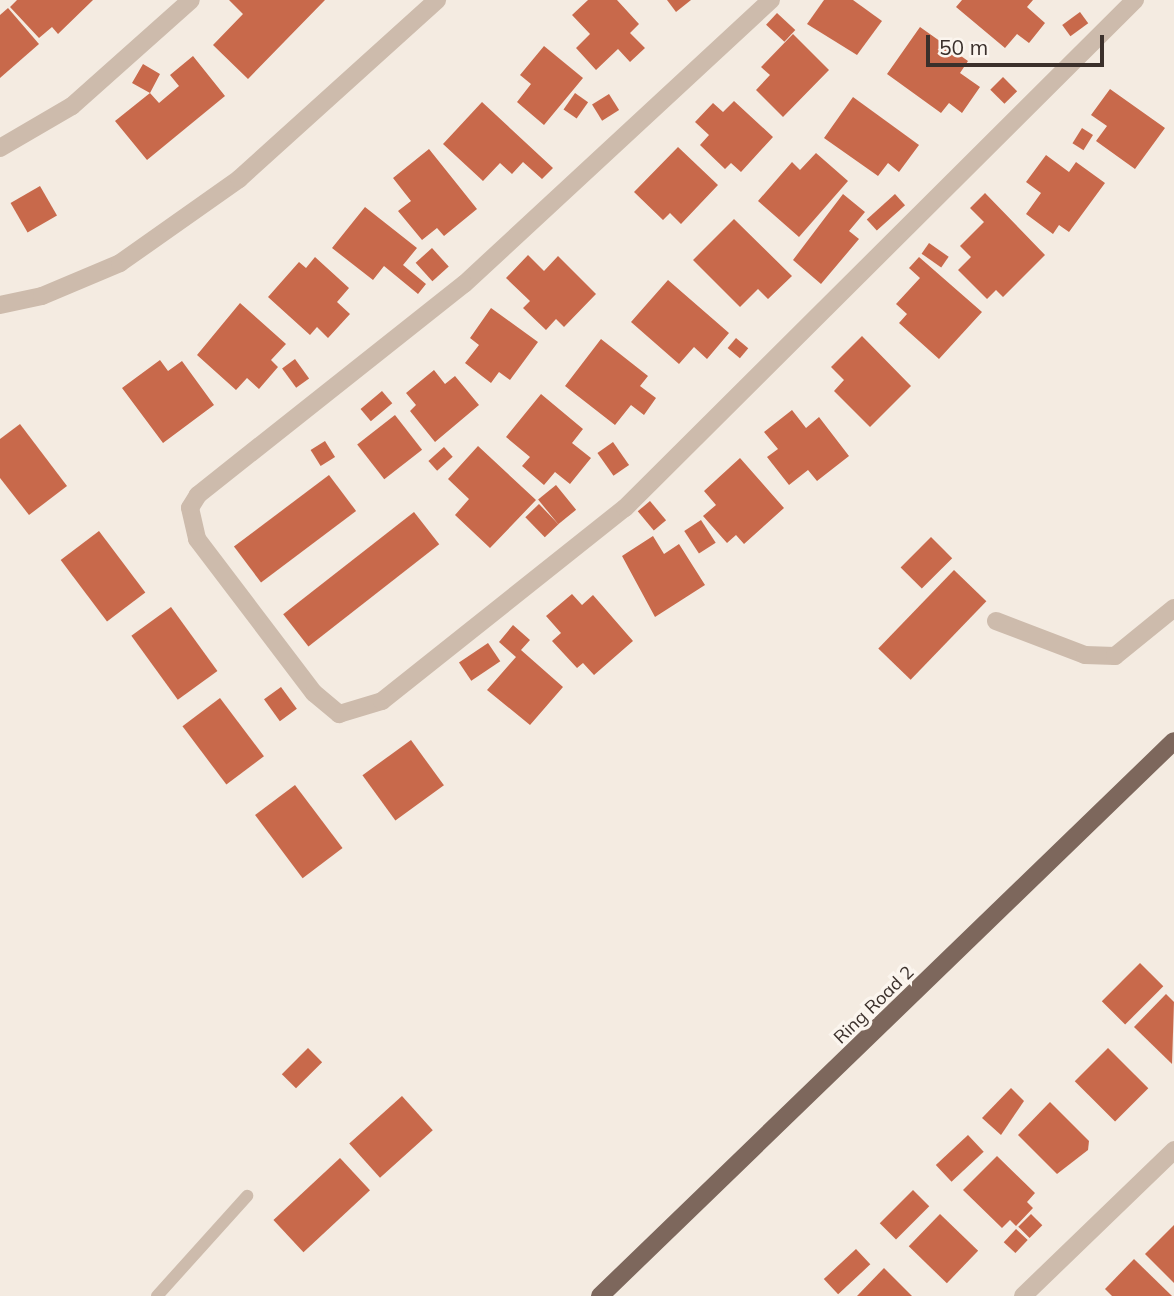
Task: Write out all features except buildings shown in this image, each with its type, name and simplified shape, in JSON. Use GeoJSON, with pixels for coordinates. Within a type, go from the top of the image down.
{"type":"FeatureCollection","features":[{"type":"Feature","properties":{"kind":"main road","name":"Ring Road 2"},"geometry":{"type":"LineString","coordinates":[[600,1296],[1174,741]]}},
{"type":"Feature","properties":{"kind":"street"},"geometry":{"type":"LineString","coordinates":[[0,305],[42,296],[120,263],[239,179],[437,0]]}},
{"type":"Feature","properties":{"kind":"street"},"geometry":{"type":"LineString","coordinates":[[771,0],[464,284],[198,495],[190,508],[197,539],[314,693],[339,714],[382,701],[625,508],[1135,0]]}},
{"type":"Feature","properties":{"kind":"street"},"geometry":{"type":"LineString","coordinates":[[0,148],[72,106],[180,4]]}},
{"type":"Feature","properties":{"kind":"street"},"geometry":{"type":"LineString","coordinates":[[996,621],[1085,655],[1115,656],[1174,608]]}},
{"type":"Feature","properties":{"kind":"street"},"geometry":{"type":"LineString","coordinates":[[1023,1296],[1170,1161]]}},
{"type":"Feature","properties":{"kind":"lane"},"geometry":{"type":"LineString","coordinates":[[157,1296],[247,1196]]}}]}
